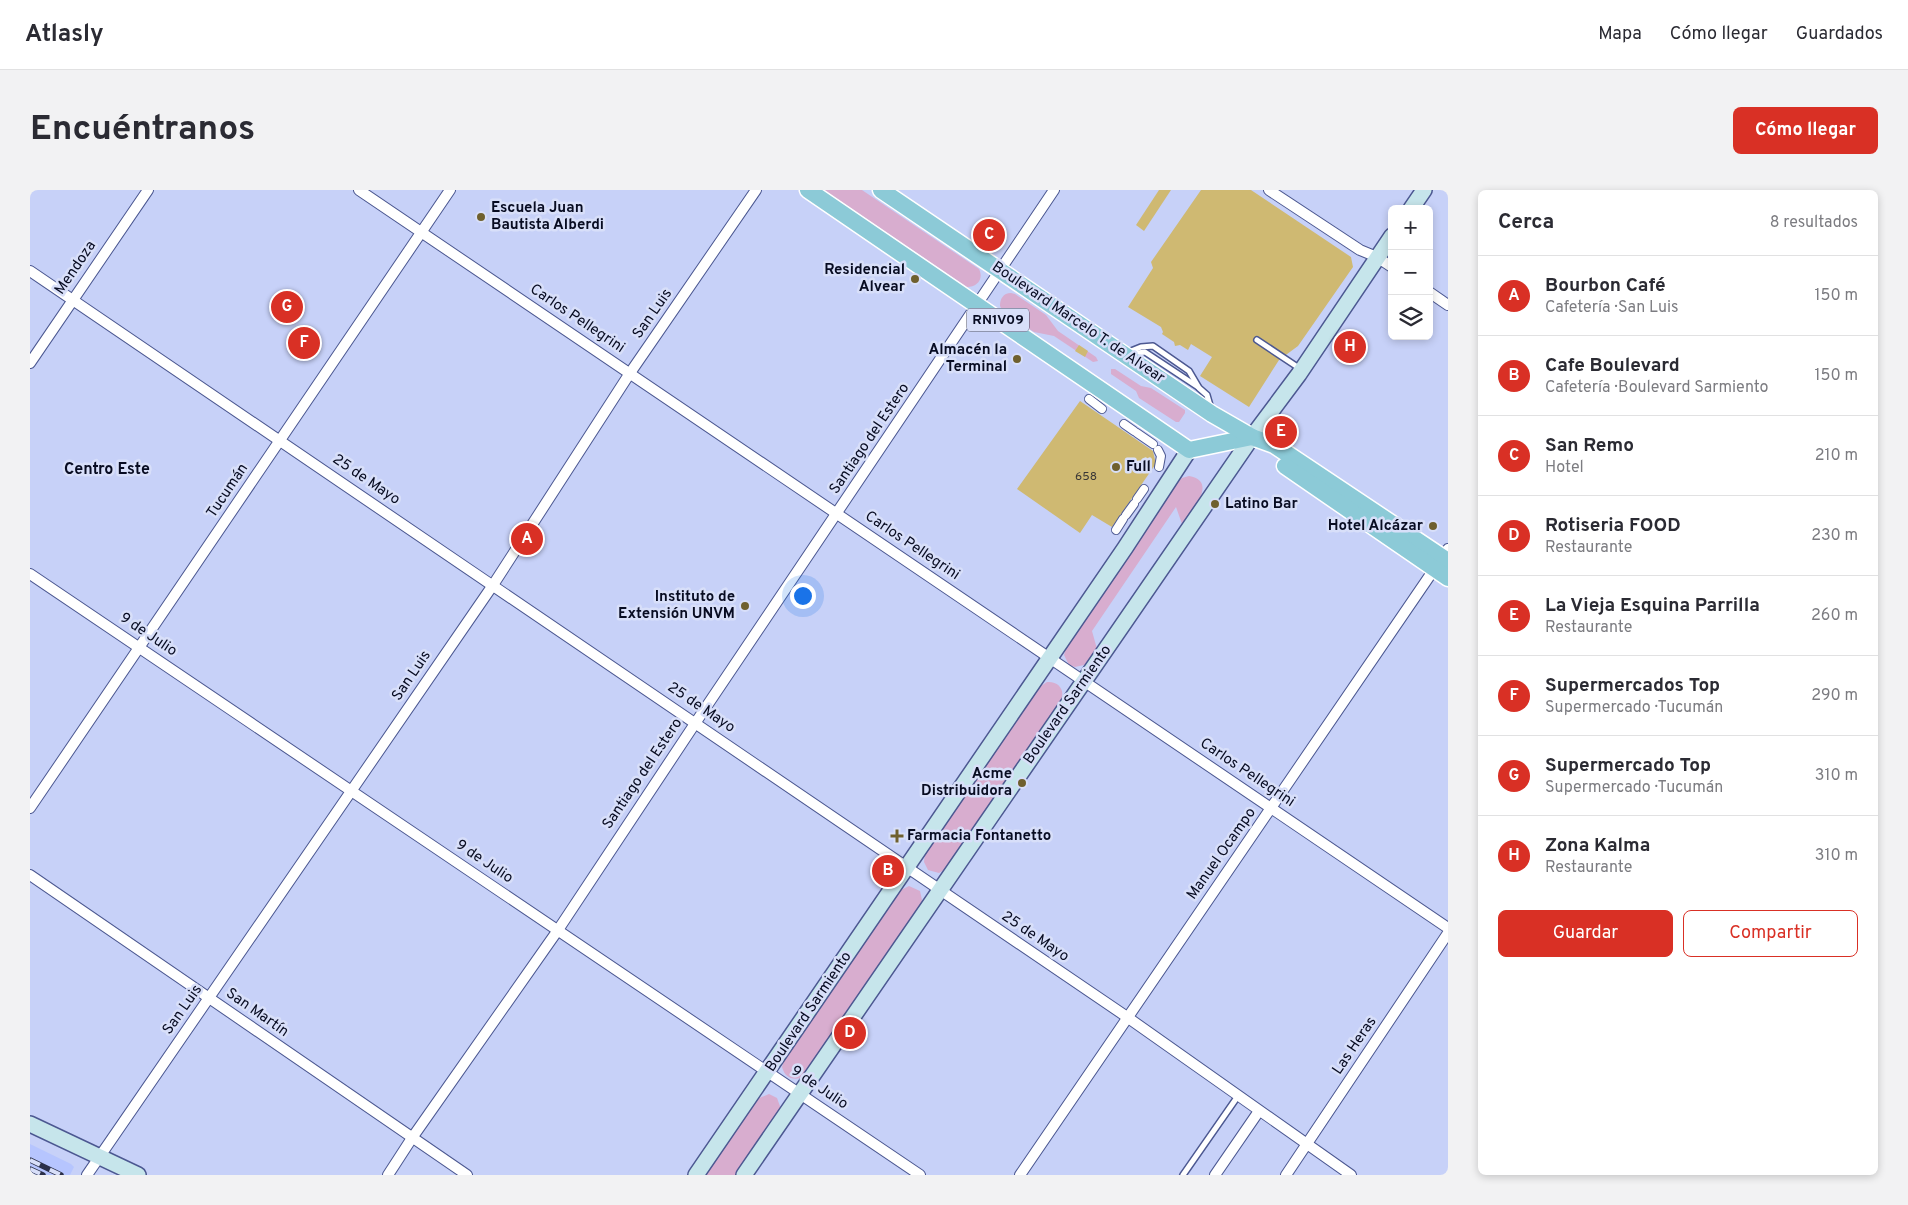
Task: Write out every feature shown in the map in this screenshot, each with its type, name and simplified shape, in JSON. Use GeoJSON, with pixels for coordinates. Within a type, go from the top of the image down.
{"type":"FeatureCollection","features":[{"type":"Feature","properties":{"kind":"main road","name":"RN1V09"},"geometry":{"type":"LineString","coordinates":[[808,190],[1189,450]]}},
{"type":"Feature","properties":{"kind":"main road","name":"Boulevard Marcelo T. de Alvear"},"geometry":{"type":"LineString","coordinates":[[881,190],[1212,414],[1252,437],[1268,454],[1444,563]]}},
{"type":"Feature","properties":{"kind":"main road"},"geometry":{"type":"LineString","coordinates":[[1414,205],[1424,190]]}},
{"type":"Feature","properties":{"kind":"main road","name":"Boulevard Sarmiento"},"geometry":{"type":"LineString","coordinates":[[744,1175],[1252,437],[1299,374],[1388,242]]}},
{"type":"Feature","properties":{"kind":"main road"},"geometry":{"type":"LineString","coordinates":[[1189,450],[1252,437]]}},
{"type":"Feature","properties":{"kind":"main road","name":"Boulevard Sarmiento"},"geometry":{"type":"LineString","coordinates":[[696,1175],[768,1072],[1189,450]]}},
{"type":"Feature","properties":{"kind":"main road"},"geometry":{"type":"LineString","coordinates":[[30,1124],[138,1175]]}},
{"type":"Feature","properties":{"kind":"street","name":"Mendoza"},"geometry":{"type":"LineString","coordinates":[[30,363],[148,190]]}},
{"type":"Feature","properties":{"kind":"street","name":"Carlos Pellegrini"},"geometry":{"type":"LineString","coordinates":[[359,190],[1448,928]]}},
{"type":"Feature","properties":{"kind":"street","name":"Tucumán"},"geometry":{"type":"LineString","coordinates":[[30,808],[450,190]]}},
{"type":"Feature","properties":{"kind":"street","name":"San Luis"},"geometry":{"type":"LineString","coordinates":[[87,1175],[493,584],[630,373],[756,190]]}},
{"type":"Feature","properties":{"kind":"street","name":"Santiago del Estero"},"geometry":{"type":"LineString","coordinates":[[388,1175],[558,930],[1054,190]]}},
{"type":"Feature","properties":{"kind":"street"},"geometry":{"type":"LineString","coordinates":[[1270,190],[1360,250],[1377,257],[1388,264]]}},
{"type":"Feature","properties":{"kind":"street","name":"25 de Mayo"},"geometry":{"type":"LineString","coordinates":[[30,271],[696,722],[906,868],[1127,1017],[1351,1175]]}},
{"type":"Feature","properties":{"kind":"street"},"geometry":{"type":"LineString","coordinates":[[1433,295],[1448,304]]}},
{"type":"Feature","properties":{"kind":"street"},"geometry":{"type":"LineString","coordinates":[[1089,400],[1102,409]]}},
{"type":"Feature","properties":{"kind":"street"},"geometry":{"type":"LineString","coordinates":[[1124,424],[1156,447],[1161,456],[1159,467]]}},
{"type":"Feature","properties":{"kind":"street"},"geometry":{"type":"LineString","coordinates":[[1116,530],[1144,489]]}},
{"type":"Feature","properties":{"kind":"street","name":"Manuel Ocampo"},"geometry":{"type":"LineString","coordinates":[[1020,1175],[1127,1017],[1444,563]]}},
{"type":"Feature","properties":{"kind":"street","name":"9 de Julio"},"geometry":{"type":"LineString","coordinates":[[30,574],[920,1175]]}},
{"type":"Feature","properties":{"kind":"street","name":"San Martín"},"geometry":{"type":"LineString","coordinates":[[30,875],[467,1175]]}},
{"type":"Feature","properties":{"kind":"street","name":"Las Heras"},"geometry":{"type":"LineString","coordinates":[[1286,1175],[1448,933]]}},
{"type":"Feature","properties":{"kind":"street"},"geometry":{"type":"LineString","coordinates":[[1215,1175],[1259,1111]]}},
{"type":"Feature","properties":{"kind":"lane"},"geometry":{"type":"LineString","coordinates":[[1257,340],[1296,366]]}},
{"type":"Feature","properties":{"kind":"lane"},"geometry":{"type":"LineString","coordinates":[[1124,354],[1141,347],[1153,346],[1189,371],[1199,388]]}},
{"type":"Feature","properties":{"kind":"lane"},"geometry":{"type":"LineString","coordinates":[[1124,354],[1145,352],[1199,388],[1207,395],[1212,414]]}},
{"type":"Feature","properties":{"kind":"lane"},"geometry":{"type":"LineString","coordinates":[[1178,374],[1181,393]]}},
{"type":"Feature","properties":{"kind":"lane"},"geometry":{"type":"LineString","coordinates":[[1182,1175],[1238,1096]]}},
{"type":"Feature","properties":{"kind":"shaded area"},"geometry":{"type":"Polygon","coordinates":[[[824,190],[862,190],[979,269],[981,276],[979,282],[974,286],[967,287],[824,190]]]}},
{"type":"Feature","properties":{"kind":"shaded area"},"geometry":{"type":"Polygon","coordinates":[[[1011,293],[1046,315],[1058,331],[1096,357],[1098,361],[1093,362],[1054,336],[1034,332],[1003,312],[1000,306],[1001,299],[1004,295],[1011,293]]]}},
{"type":"Feature","properties":{"kind":"shaded area"},"geometry":{"type":"Polygon","coordinates":[[[1111,369],[1115,369],[1141,386],[1151,388],[1185,410],[1179,422],[1176,422],[1139,398],[1136,391],[1111,374],[1111,369]]]}},
{"type":"Feature","properties":{"kind":"shaded area"},"geometry":{"type":"Polygon","coordinates":[[[1189,476],[1198,479],[1202,484],[1200,497],[1196,505],[1182,524],[1176,507],[1092,631],[1097,649],[1084,665],[1075,667],[1069,665],[1064,655],[1067,645],[1178,482],[1182,478],[1189,476]]]}},
{"type":"Feature","properties":{"kind":"shaded area"},"geometry":{"type":"Polygon","coordinates":[[[1047,682],[1055,683],[1061,688],[1062,698],[1060,702],[946,869],[939,873],[928,870],[924,862],[925,853],[1038,688],[1047,682]]]}},
{"type":"Feature","properties":{"kind":"shaded area"},"geometry":{"type":"Polygon","coordinates":[[[909,886],[920,891],[921,906],[804,1077],[790,1078],[783,1071],[784,1060],[899,891],[909,886]]]}},
{"type":"Feature","properties":{"kind":"shaded area"},"geometry":{"type":"Polygon","coordinates":[[[769,1094],[777,1098],[781,1109],[737,1175],[705,1175],[757,1099],[769,1094]]]}},
{"type":"Feature","properties":{"kind":"shaded area"},"geometry":{"type":"Polygon","coordinates":[[[30,1144],[71,1164],[74,1167],[70,1175],[30,1175],[30,1144]]]}},
{"type":"Feature","properties":{"kind":"building"},"geometry":{"type":"Polygon","coordinates":[[[1159,190],[1171,190],[1144,231],[1136,225],[1159,190]]]}},
{"type":"Feature","properties":{"kind":"building"},"geometry":{"type":"Polygon","coordinates":[[[1201,190],[1251,190],[1351,257],[1353,267],[1298,346],[1279,360],[1249,407],[1200,376],[1212,357],[1191,344],[1188,350],[1180,345],[1175,346],[1174,342],[1162,334],[1161,327],[1128,307],[1153,268],[1151,262],[1201,190]]]}},
{"type":"Feature","properties":{"kind":"building"},"geometry":{"type":"Polygon","coordinates":[[[1079,345],[1088,351],[1085,357],[1075,351],[1079,345]]]}},
{"type":"Feature","properties":{"kind":"building"},"geometry":{"type":"Polygon","coordinates":[[[1080,401],[1153,451],[1155,465],[1112,527],[1092,515],[1080,533],[1017,489],[1080,401]]]}},
{"type":"Feature","properties":{"kind":"railway"},"geometry":{"type":"LineString","coordinates":[[30,1160],[61,1175]]}},
{"type":"Feature","properties":{"kind":"railway"},"geometry":{"type":"LineString","coordinates":[[30,1169],[43,1175]]}},
{"type":"Feature","properties":{"kind":"place","name":"Escuela Juan Bautista Alberdi"},"geometry":{"type":"Point","coordinates":[481,217]}},
{"type":"Feature","properties":{"kind":"place","name":"San Remo"},"geometry":{"type":"Point","coordinates":[989,235]}},
{"type":"Feature","properties":{"kind":"place","name":"Residencial Alvear"},"geometry":{"type":"Point","coordinates":[915,279]}},
{"type":"Feature","properties":{"kind":"place","name":"Supermercado Top"},"geometry":{"type":"Point","coordinates":[287,307]}},
{"type":"Feature","properties":{"kind":"place","name":"Supermercados Top"},"geometry":{"type":"Point","coordinates":[304,343]}},
{"type":"Feature","properties":{"kind":"place","name":"Zona Kalma"},"geometry":{"type":"Point","coordinates":[1350,347]}},
{"type":"Feature","properties":{"kind":"place","name":"Almacén la Terminal"},"geometry":{"type":"Point","coordinates":[1017,359]}},
{"type":"Feature","properties":{"kind":"place","name":"La Vieja Esquina Parrilla"},"geometry":{"type":"Point","coordinates":[1281,432]}},
{"type":"Feature","properties":{"kind":"place","name":"Full"},"geometry":{"type":"Point","coordinates":[1116,467]}},
{"type":"Feature","properties":{"kind":"place","name":"Latino Bar"},"geometry":{"type":"Point","coordinates":[1215,504]}},
{"type":"Feature","properties":{"kind":"place","name":"Hotel Alcázar"},"geometry":{"type":"Point","coordinates":[1433,526]}},
{"type":"Feature","properties":{"kind":"place","name":"Bourbon Café"},"geometry":{"type":"Point","coordinates":[527,539]}},
{"type":"Feature","properties":{"kind":"place","name":"Instituto de Extensión UNVM"},"geometry":{"type":"Point","coordinates":[745,606]}},
{"type":"Feature","properties":{"kind":"place","name":"Acme Distribuidora"},"geometry":{"type":"Point","coordinates":[1022,783]}},
{"type":"Feature","properties":{"kind":"place","name":"Farmacia Fontanetto"},"geometry":{"type":"Point","coordinates":[897,836]}},
{"type":"Feature","properties":{"kind":"place","name":"Cafe Boulevard"},"geometry":{"type":"Point","coordinates":[888,871]}},
{"type":"Feature","properties":{"kind":"place","name":"Rotiseria FOOD"},"geometry":{"type":"Point","coordinates":[850,1033]}},
{"type":"Feature","properties":{"kind":"district","name":"Centro Este"},"geometry":{"type":"Point","coordinates":[107,470]}}]}
